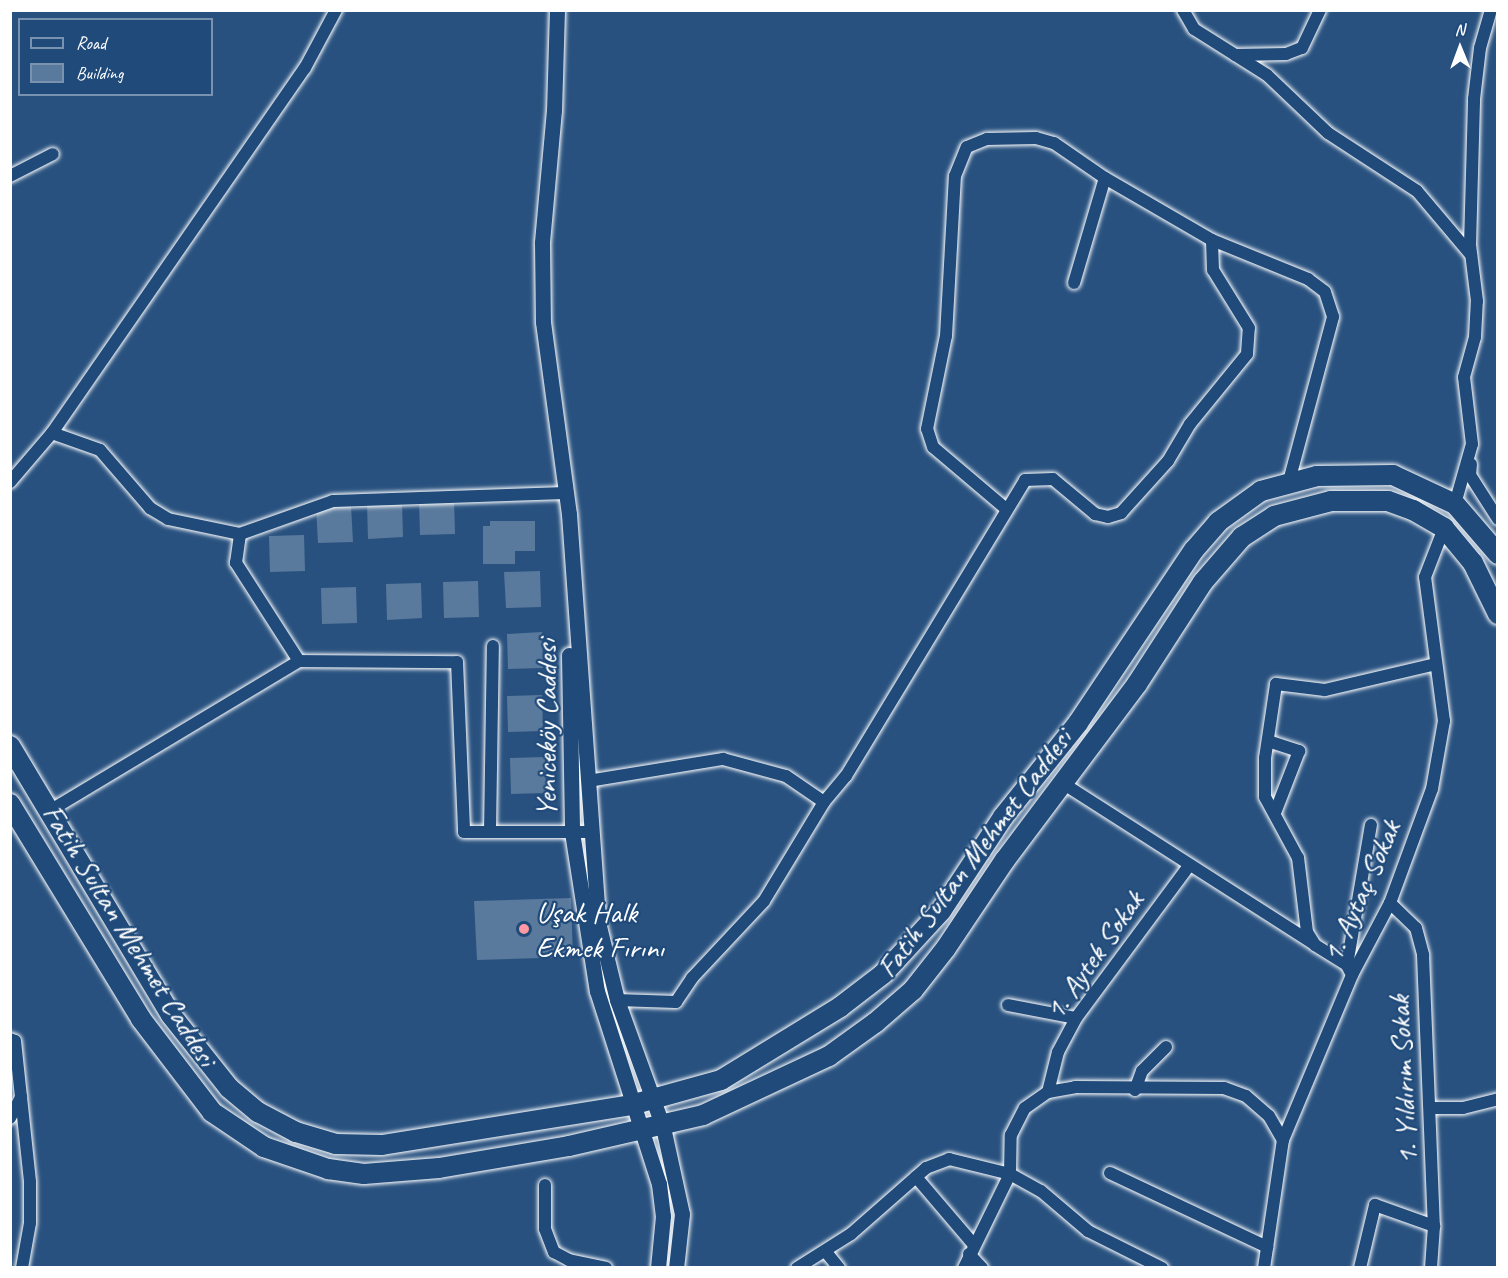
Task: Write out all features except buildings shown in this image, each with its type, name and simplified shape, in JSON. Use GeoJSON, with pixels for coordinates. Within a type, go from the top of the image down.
{"type":"FeatureCollection","features":[{"type":"Feature","properties":{"kind":"main road","name":"Fatih Sultan Mehmet Caddesi"},"geometry":{"type":"LineString","coordinates":[[10,746],[51,810],[171,1015],[229,1088],[258,1112],[296,1132],[336,1144],[381,1145],[631,1105],[721,1080],[789,1041],[883,974],[940,911],[1003,817],[1078,723],[1194,550],[1243,503],[1289,481],[1348,472],[1393,475],[1455,504],[1497,554]]}},
{"type":"Feature","properties":{"kind":"main road","name":"Fatih Sultan Mehmet Caddesi"},"geometry":{"type":"LineString","coordinates":[[10,804],[141,1019],[188,1086],[212,1112],[264,1148],[328,1169],[397,1173],[663,1127],[738,1102],[829,1056],[875,1023],[913,990],[1064,784],[1203,582],[1242,537],[1274,516],[1331,501],[1388,501],[1444,528],[1473,563],[1497,614]]}},
{"type":"Feature","properties":{"kind":"main road"},"geometry":{"type":"LineString","coordinates":[[1444,528],[1455,504]]}},
{"type":"Feature","properties":{"kind":"street"},"geometry":{"type":"LineString","coordinates":[[10,482],[52,433],[305,68],[336,10]]}},
{"type":"Feature","properties":{"kind":"street"},"geometry":{"type":"LineString","coordinates":[[557,10],[554,110],[542,243],[543,299],[566,493],[576,621]]}},
{"type":"Feature","properties":{"kind":"street"},"geometry":{"type":"LineString","coordinates":[[1183,10],[1194,29],[1267,75],[1328,133],[1417,191],[1472,256]]}},
{"type":"Feature","properties":{"kind":"street"},"geometry":{"type":"LineString","coordinates":[[1233,55],[1286,54],[1302,48],[1320,10]]}},
{"type":"Feature","properties":{"kind":"street"},"geometry":{"type":"LineString","coordinates":[[1491,10],[1480,48],[1474,99],[1472,256],[1477,301],[1475,337],[1464,377],[1472,444],[1470,476],[1497,519]]}},
{"type":"Feature","properties":{"kind":"street"},"geometry":{"type":"LineString","coordinates":[[1005,508],[933,447],[927,429],[946,336],[955,176],[967,147],[987,139],[1036,138],[1070,152],[1105,178],[1212,240],[1308,279],[1332,305],[1289,481]]}},
{"type":"Feature","properties":{"kind":"street"},"geometry":{"type":"LineString","coordinates":[[10,176],[53,154]]}},
{"type":"Feature","properties":{"kind":"street"},"geometry":{"type":"LineString","coordinates":[[1074,283],[1105,178]]}},
{"type":"Feature","properties":{"kind":"street"},"geometry":{"type":"LineString","coordinates":[[617,1000],[676,1002],[692,978],[764,901],[824,802],[846,776],[1005,508],[1025,480],[1040,476],[1068,487],[1095,514],[1114,515],[1168,461],[1190,424],[1247,354],[1250,328],[1213,270],[1212,240]]}},
{"type":"Feature","properties":{"kind":"street"},"geometry":{"type":"LineString","coordinates":[[52,433],[100,450],[150,508],[168,519],[240,534],[333,501],[566,493]]}},
{"type":"Feature","properties":{"kind":"street"},"geometry":{"type":"LineString","coordinates":[[1455,504],[1472,444]]}},
{"type":"Feature","properties":{"kind":"street","name":"1. Aytaç Sokak"},"geometry":{"type":"LineString","coordinates":[[1264,1268],[1283,1140],[1349,970],[1390,903],[1432,789],[1444,721],[1425,577],[1444,528]]}},
{"type":"Feature","properties":{"kind":"street"},"geometry":{"type":"LineString","coordinates":[[240,534],[236,563],[299,661]]}},
{"type":"Feature","properties":{"kind":"street","name":"Yeniceköy Caddesi"},"geometry":{"type":"LineString","coordinates":[[576,621],[598,922],[617,1000],[663,1127],[682,1214],[676,1268]]}},
{"type":"Feature","properties":{"kind":"street","name":"Yeniceköy Caddesi"},"geometry":{"type":"LineString","coordinates":[[576,621],[570,629],[567,728],[572,832],[597,991],[662,1206],[658,1268]]}},
{"type":"Feature","properties":{"kind":"street"},"geometry":{"type":"LineString","coordinates":[[490,831],[493,646]]}},
{"type":"Feature","properties":{"kind":"street"},"geometry":{"type":"LineString","coordinates":[[51,810],[299,661],[457,662],[464,831],[590,832]]}},
{"type":"Feature","properties":{"kind":"street"},"geometry":{"type":"LineString","coordinates":[[1315,945],[1307,932],[1298,858],[1275,813],[1264,783],[1276,684],[1325,690],[1436,664]]}},
{"type":"Feature","properties":{"kind":"street"},"geometry":{"type":"LineString","coordinates":[[1268,741],[1299,751],[1275,813]]}},
{"type":"Feature","properties":{"kind":"street"},"geometry":{"type":"LineString","coordinates":[[588,781],[723,759],[786,776],[824,802]]}},
{"type":"Feature","properties":{"kind":"street"},"geometry":{"type":"LineString","coordinates":[[1064,784],[1315,945],[1349,970],[1371,825]]}},
{"type":"Feature","properties":{"kind":"street","name":"1. Aytek Sokak"},"geometry":{"type":"LineString","coordinates":[[1048,1092],[1058,1052],[1076,1018],[1189,866]]}},
{"type":"Feature","properties":{"kind":"street","name":"1. Yıldırım Sokak"},"geometry":{"type":"LineString","coordinates":[[1390,903],[1416,928],[1423,955],[1431,1108],[1434,1227],[1431,1268]]}},
{"type":"Feature","properties":{"kind":"street"},"geometry":{"type":"LineString","coordinates":[[1008,1005],[1076,1018]]}},
{"type":"Feature","properties":{"kind":"street"},"geometry":{"type":"LineString","coordinates":[[10,1039],[15,1041],[30,1203],[22,1268]]}},
{"type":"Feature","properties":{"kind":"street"},"geometry":{"type":"LineString","coordinates":[[1135,1090],[1142,1071],[1166,1047]]}},
{"type":"Feature","properties":{"kind":"street"},"geometry":{"type":"LineString","coordinates":[[963,1268],[993,1215],[1010,1174],[1011,1135],[1025,1108],[1048,1092],[1075,1087],[1135,1090],[1224,1088],[1245,1096],[1269,1116],[1283,1140]]}},
{"type":"Feature","properties":{"kind":"street"},"geometry":{"type":"LineString","coordinates":[[10,1118],[21,1098]]}},
{"type":"Feature","properties":{"kind":"street"},"geometry":{"type":"LineString","coordinates":[[1431,1108],[1463,1108],[1497,1100]]}},
{"type":"Feature","properties":{"kind":"street"},"geometry":{"type":"LineString","coordinates":[[797,1268],[826,1252],[937,1161],[962,1160],[1010,1174],[1041,1191],[1088,1231],[1162,1268]]}},
{"type":"Feature","properties":{"kind":"street"},"geometry":{"type":"LineString","coordinates":[[1110,1173],[1267,1247]]}},
{"type":"Feature","properties":{"kind":"street"},"geometry":{"type":"LineString","coordinates":[[916,1177],[972,1250],[982,1268]]}},
{"type":"Feature","properties":{"kind":"street"},"geometry":{"type":"LineString","coordinates":[[545,1185],[545,1229],[554,1252],[569,1260],[606,1268]]}},
{"type":"Feature","properties":{"kind":"street"},"geometry":{"type":"LineString","coordinates":[[1360,1268],[1375,1205],[1434,1227]]}},
{"type":"Feature","properties":{"kind":"street"},"geometry":{"type":"LineString","coordinates":[[826,1252],[839,1268]]}},
{"type":"Feature","properties":{"kind":"place","name":"Uşak Halk Ekmek Fırını"},"geometry":{"type":"Point","coordinates":[524,929]}}]}
